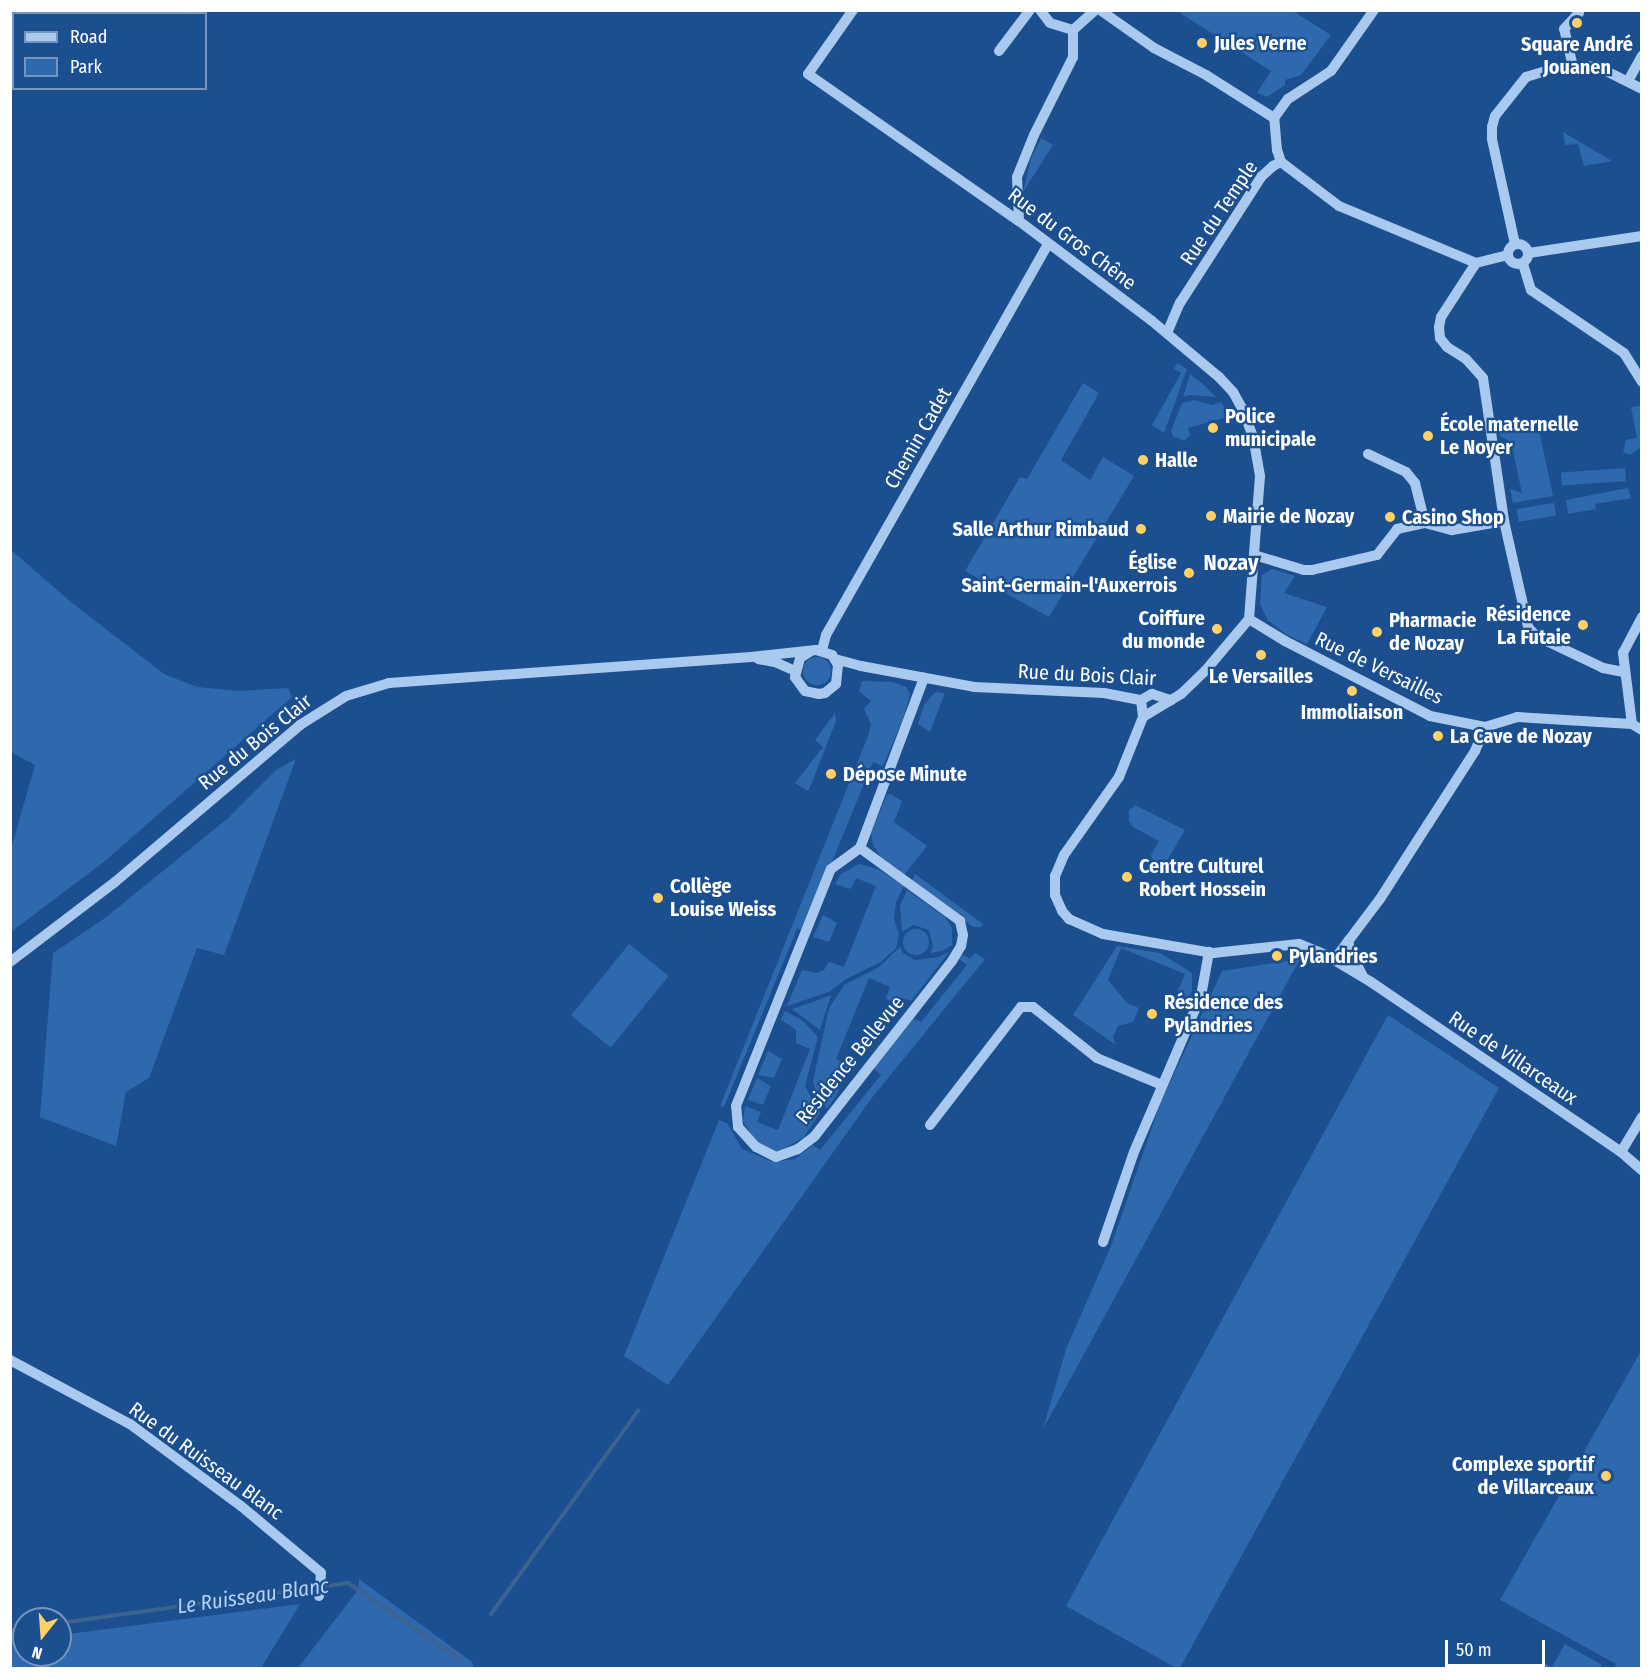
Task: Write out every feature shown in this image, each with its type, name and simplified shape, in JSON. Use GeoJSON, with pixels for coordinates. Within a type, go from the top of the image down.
{"type":"FeatureCollection","features":[{"type":"Feature","properties":{"kind":"street","name":"Rue du Gros Chêne"},"geometry":{"type":"LineString","coordinates":[[853,10],[808,75],[1019,221],[1167,333],[1233,392],[1253,436],[1260,476],[1254,555]]}},
{"type":"Feature","properties":{"kind":"street"},"geometry":{"type":"LineString","coordinates":[[999,51],[1030,10]]}},
{"type":"Feature","properties":{"kind":"street"},"geometry":{"type":"LineString","coordinates":[[1040,10],[1050,23],[1073,30]]}},
{"type":"Feature","properties":{"kind":"street"},"geometry":{"type":"LineString","coordinates":[[1073,30],[1098,10],[1155,48],[1206,75],[1274,118],[1288,99],[1316,83],[1339,62],[1374,10]]}},
{"type":"Feature","properties":{"kind":"street"},"geometry":{"type":"LineString","coordinates":[[1573,67],[1564,29],[1579,13]]}},
{"type":"Feature","properties":{"kind":"street"},"geometry":{"type":"LineString","coordinates":[[1019,221],[1017,177],[1034,135],[1073,57],[1073,30]]}},
{"type":"Feature","properties":{"kind":"street"},"geometry":{"type":"LineString","coordinates":[[1628,81],[1641,56]]}},
{"type":"Feature","properties":{"kind":"street"},"geometry":{"type":"LineString","coordinates":[[1515,244],[1492,139],[1495,116],[1526,77],[1536,72],[1596,66],[1641,89]]}},
{"type":"Feature","properties":{"kind":"street","name":"Rue du Temple"},"geometry":{"type":"LineString","coordinates":[[1167,333],[1180,303],[1262,176],[1273,165],[1281,162],[1277,150],[1274,118]]}},
{"type":"Feature","properties":{"kind":"street"},"geometry":{"type":"LineString","coordinates":[[1281,162],[1339,206],[1476,263],[1508,255]]}},
{"type":"Feature","properties":{"kind":"street"},"geometry":{"type":"LineString","coordinates":[[1529,253],[1641,236]]}},
{"type":"Feature","properties":{"kind":"street","name":"Chemin Cadet"},"geometry":{"type":"LineString","coordinates":[[816,650],[1048,244]]}},
{"type":"Feature","properties":{"kind":"street"},"geometry":{"type":"LineString","coordinates":[[1515,244],[1526,246],[1529,253],[1527,260],[1522,264],[1513,263],[1508,255],[1510,248],[1515,244]]}},
{"type":"Feature","properties":{"kind":"street"},"geometry":{"type":"LineString","coordinates":[[1476,263],[1441,316],[1440,338],[1447,347],[1466,359],[1483,378],[1504,519],[1528,627],[1536,636],[1603,668],[1624,672]]}},
{"type":"Feature","properties":{"kind":"street"},"geometry":{"type":"LineString","coordinates":[[1522,264],[1531,290],[1624,353],[1641,382]]}},
{"type":"Feature","properties":{"kind":"street"},"geometry":{"type":"LineString","coordinates":[[1368,454],[1406,472],[1415,483],[1425,523]]}},
{"type":"Feature","properties":{"kind":"street"},"geometry":{"type":"LineString","coordinates":[[1249,620],[1254,555],[1304,570],[1312,570],[1377,555],[1397,529],[1425,523],[1452,530],[1504,519]]}},
{"type":"Feature","properties":{"kind":"street"},"geometry":{"type":"LineString","coordinates":[[1334,960],[1380,899],[1475,751],[1485,727],[1517,717],[1637,727],[1624,672],[1623,653],[1641,617]]}},
{"type":"Feature","properties":{"kind":"street","name":"Rue du Bois Clair"},"geometry":{"type":"LineString","coordinates":[[835,659],[974,687],[1104,693],[1141,700],[1152,694],[1170,700],[1181,694],[1205,670],[1249,620]]}},
{"type":"Feature","properties":{"kind":"street","name":"Rue de Versailles"},"geometry":{"type":"LineString","coordinates":[[1249,620],[1420,712],[1485,727]]}},
{"type":"Feature","properties":{"kind":"street"},"geometry":{"type":"LineString","coordinates":[[839,677],[835,659],[816,650],[800,658],[795,671],[801,687],[812,694],[819,694],[831,689],[839,677],[861,666]]}},
{"type":"Feature","properties":{"kind":"street","name":"Rue du Bois Clair"},"geometry":{"type":"LineString","coordinates":[[10,962],[115,882],[300,725],[346,696],[389,683],[751,657],[816,650]]}},
{"type":"Feature","properties":{"kind":"street","name":"Rue du Bois Clair"},"geometry":{"type":"LineString","coordinates":[[751,657],[775,662],[795,671]]}},
{"type":"Feature","properties":{"kind":"street"},"geometry":{"type":"LineString","coordinates":[[860,849],[924,678]]}},
{"type":"Feature","properties":{"kind":"street"},"geometry":{"type":"LineString","coordinates":[[1141,700],[1143,717],[1170,700]]}},
{"type":"Feature","properties":{"kind":"street","name":"Rue de Villarceaux"},"geometry":{"type":"LineString","coordinates":[[1143,717],[1119,777],[1064,855],[1055,876],[1055,895],[1062,911],[1081,926],[1103,934],[1209,952],[1299,944],[1334,960],[1363,978],[1622,1152],[1641,1170]]}},
{"type":"Feature","properties":{"kind":"street","name":"Résidence Bellevue"},"geometry":{"type":"LineString","coordinates":[[860,849],[960,921],[963,935],[960,946],[952,961],[815,1136],[798,1149],[776,1157],[756,1147],[738,1127],[736,1106],[831,869],[860,849]]}},
{"type":"Feature","properties":{"kind":"street"},"geometry":{"type":"LineString","coordinates":[[1348,941],[1363,978]]}},
{"type":"Feature","properties":{"kind":"street"},"geometry":{"type":"LineString","coordinates":[[1104,1242],[1134,1152],[1201,996],[1209,952]]}},
{"type":"Feature","properties":{"kind":"street"},"geometry":{"type":"LineString","coordinates":[[930,1125],[1018,1008],[1025,1006],[1033,1007],[1097,1058],[1161,1085]]}},
{"type":"Feature","properties":{"kind":"street"},"geometry":{"type":"LineString","coordinates":[[1622,1152],[1641,1117]]}},
{"type":"Feature","properties":{"kind":"street","name":"Rue du Ruisseau Blanc"},"geometry":{"type":"LineString","coordinates":[[10,1360],[130,1424],[241,1506],[321,1573],[320,1596]]}},
{"type":"Feature","properties":{"kind":"green space"},"geometry":{"type":"Polygon","coordinates":[[[1177,11],[1293,11],[1331,35],[1301,75],[1285,80],[1285,85],[1267,97],[1257,93],[1271,71],[1177,11]]]}},
{"type":"Feature","properties":{"kind":"green space"},"geometry":{"type":"Polygon","coordinates":[[[1563,132],[1613,161],[1584,166],[1578,144],[1565,145],[1563,132]]]}},
{"type":"Feature","properties":{"kind":"green space"},"geometry":{"type":"Polygon","coordinates":[[[1041,138],[1053,145],[1023,192],[1031,158],[1041,138]]]}},
{"type":"Feature","properties":{"kind":"green space"},"geometry":{"type":"Polygon","coordinates":[[[1177,363],[1187,369],[1164,433],[1152,425],[1181,373],[1174,369],[1177,363]]]}},
{"type":"Feature","properties":{"kind":"green space"},"geometry":{"type":"Polygon","coordinates":[[[1190,374],[1216,397],[1190,395],[1183,397],[1190,374]]]}},
{"type":"Feature","properties":{"kind":"green space"},"geometry":{"type":"Polygon","coordinates":[[[1083,383],[1099,393],[1061,460],[1090,480],[1103,457],[1134,476],[1049,617],[965,571],[1020,477],[1027,479],[1083,383]]]}},
{"type":"Feature","properties":{"kind":"green space"},"geometry":{"type":"Polygon","coordinates":[[[1194,400],[1212,405],[1221,402],[1231,416],[1188,428],[1190,435],[1184,441],[1173,436],[1171,431],[1182,403],[1194,400]]]}},
{"type":"Feature","properties":{"kind":"green space"},"geometry":{"type":"Polygon","coordinates":[[[1641,406],[1641,447],[1630,455],[1623,452],[1626,440],[1637,438],[1631,407],[1641,406]]]}},
{"type":"Feature","properties":{"kind":"green space"},"geometry":{"type":"Polygon","coordinates":[[[1507,422],[1509,430],[1538,425],[1553,496],[1513,503],[1510,489],[1522,493],[1511,442],[1500,436],[1498,424],[1507,422]]]}},
{"type":"Feature","properties":{"kind":"green space"},"geometry":{"type":"Polygon","coordinates":[[[1625,468],[1626,481],[1562,485],[1561,472],[1625,468]]]}},
{"type":"Feature","properties":{"kind":"green space"},"geometry":{"type":"Polygon","coordinates":[[[1628,488],[1631,498],[1595,504],[1596,509],[1568,514],[1566,500],[1628,488]]]}},
{"type":"Feature","properties":{"kind":"green space"},"geometry":{"type":"Polygon","coordinates":[[[1554,503],[1556,516],[1519,522],[1516,509],[1554,503]]]}},
{"type":"Feature","properties":{"kind":"green space"},"geometry":{"type":"Polygon","coordinates":[[[11,550],[71,602],[164,674],[197,687],[239,691],[288,688],[292,697],[105,861],[11,932],[11,849],[35,765],[11,752],[11,550]]]}},
{"type":"Feature","properties":{"kind":"green space"},"geometry":{"type":"Polygon","coordinates":[[[1272,569],[1295,576],[1284,593],[1327,607],[1307,644],[1287,635],[1267,619],[1260,604],[1262,575],[1272,569]]]}},
{"type":"Feature","properties":{"kind":"green space"},"geometry":{"type":"Polygon","coordinates":[[[817,657],[827,661],[831,671],[827,681],[817,685],[807,681],[803,671],[807,661],[817,657]]]}},
{"type":"Feature","properties":{"kind":"green space"},"geometry":{"type":"Polygon","coordinates":[[[862,681],[893,682],[906,687],[910,694],[903,719],[883,766],[873,762],[804,930],[797,929],[724,1107],[720,1106],[868,736],[871,724],[864,709],[871,701],[859,691],[862,681]]]}},
{"type":"Feature","properties":{"kind":"green space"},"geometry":{"type":"Polygon","coordinates":[[[935,692],[945,693],[930,732],[918,724],[924,705],[935,692]]]}},
{"type":"Feature","properties":{"kind":"green space"},"geometry":{"type":"Polygon","coordinates":[[[835,713],[836,721],[809,790],[806,790],[795,783],[823,747],[815,740],[835,713]]]}},
{"type":"Feature","properties":{"kind":"green space"},"geometry":{"type":"Polygon","coordinates":[[[296,759],[224,955],[197,948],[149,1078],[126,1092],[116,1146],[40,1117],[53,953],[105,918],[227,819],[277,769],[296,759]]]}},
{"type":"Feature","properties":{"kind":"green space"},"geometry":{"type":"Polygon","coordinates":[[[890,794],[902,801],[894,822],[927,846],[905,874],[881,857],[873,845],[871,833],[887,795],[890,794]]]}},
{"type":"Feature","properties":{"kind":"green space"},"geometry":{"type":"Polygon","coordinates":[[[1135,805],[1185,830],[1165,864],[1152,859],[1151,855],[1159,841],[1133,827],[1129,821],[1129,810],[1135,805]]]}},
{"type":"Feature","properties":{"kind":"green space"},"geometry":{"type":"Polygon","coordinates":[[[859,864],[878,869],[904,886],[896,902],[894,919],[899,935],[896,948],[881,962],[846,979],[829,992],[787,1006],[802,970],[816,973],[824,970],[829,962],[844,967],[876,886],[856,878],[851,889],[835,884],[841,874],[859,864]]]}},
{"type":"Feature","properties":{"kind":"green space"},"geometry":{"type":"Polygon","coordinates":[[[915,874],[983,924],[981,927],[973,927],[912,880],[915,874]]]}},
{"type":"Feature","properties":{"kind":"green space"},"geometry":{"type":"Polygon","coordinates":[[[907,890],[945,917],[952,928],[952,945],[942,951],[930,953],[933,947],[929,930],[913,925],[902,932],[900,906],[907,890]]]}},
{"type":"Feature","properties":{"kind":"green space"},"geometry":{"type":"Polygon","coordinates":[[[823,915],[837,923],[829,942],[813,937],[823,915]]]}},
{"type":"Feature","properties":{"kind":"green space"},"geometry":{"type":"Polygon","coordinates":[[[916,929],[925,933],[929,942],[925,951],[916,955],[907,951],[903,942],[907,933],[916,929]]]}},
{"type":"Feature","properties":{"kind":"green space"},"geometry":{"type":"Polygon","coordinates":[[[629,944],[669,976],[611,1048],[571,1015],[629,944]]]}},
{"type":"Feature","properties":{"kind":"green space"},"geometry":{"type":"Polygon","coordinates":[[[1117,946],[1160,953],[1192,973],[1192,991],[1184,1010],[1172,1005],[1185,974],[1121,948],[1108,980],[1127,1003],[1139,1008],[1133,1022],[1118,1026],[1113,1037],[1116,1045],[1073,1015],[1117,946]]]}},
{"type":"Feature","properties":{"kind":"green space"},"geometry":{"type":"Polygon","coordinates":[[[900,947],[903,953],[915,960],[939,957],[950,951],[911,1001],[902,998],[899,1005],[886,998],[890,987],[869,978],[836,1059],[849,1065],[836,1096],[827,1109],[816,1092],[813,1081],[829,1008],[844,985],[879,967],[900,947]]]}},
{"type":"Feature","properties":{"kind":"green space"},"geometry":{"type":"Polygon","coordinates":[[[961,953],[970,959],[975,953],[985,959],[871,1099],[668,1385],[624,1356],[719,1120],[727,1123],[742,1149],[773,1162],[795,1159],[813,1145],[820,1150],[881,1075],[873,1068],[912,1018],[921,1022],[967,965],[958,958],[961,953]]]}},
{"type":"Feature","properties":{"kind":"green space"},"geometry":{"type":"Polygon","coordinates":[[[1300,959],[1043,1429],[1066,1349],[1111,1246],[1160,1104],[1222,971],[1300,959]]]}},
{"type":"Feature","properties":{"kind":"green space"},"geometry":{"type":"Polygon","coordinates":[[[831,995],[820,1030],[792,1009],[813,1002],[831,995]]]}},
{"type":"Feature","properties":{"kind":"green space"},"geometry":{"type":"Polygon","coordinates":[[[785,1011],[802,1020],[818,1037],[805,1086],[820,1113],[804,1137],[780,1151],[770,1151],[756,1143],[743,1121],[745,1106],[761,1112],[757,1122],[778,1130],[810,1049],[796,1043],[796,1030],[781,1020],[785,1011]]]}},
{"type":"Feature","properties":{"kind":"green space"},"geometry":{"type":"Polygon","coordinates":[[[1388,1015],[1499,1088],[1180,1668],[1176,1668],[1066,1606],[1388,1015]]]}},
{"type":"Feature","properties":{"kind":"green space"},"geometry":{"type":"Polygon","coordinates":[[[768,1051],[782,1059],[774,1078],[758,1075],[768,1051]]]}},
{"type":"Feature","properties":{"kind":"green space"},"geometry":{"type":"Polygon","coordinates":[[[757,1078],[771,1086],[763,1105],[748,1100],[757,1078]]]}},
{"type":"Feature","properties":{"kind":"green space","name":"Complexe sportif de Villarceaux"},"geometry":{"type":"Polygon","coordinates":[[[1641,1351],[1641,1668],[1614,1668],[1616,1664],[1500,1600],[1641,1351]]]}},
{"type":"Feature","properties":{"kind":"green space"},"geometry":{"type":"Polygon","coordinates":[[[359,1579],[472,1662],[474,1668],[298,1668],[358,1590],[359,1579]]]}},
{"type":"Feature","properties":{"kind":"green space"},"geometry":{"type":"Polygon","coordinates":[[[300,1604],[261,1668],[11,1668],[12,1642],[12,1667],[72,1667],[72,1633],[300,1604]]]}},
{"type":"Feature","properties":{"kind":"green space"},"geometry":{"type":"Polygon","coordinates":[[[1565,1644],[1602,1665],[1600,1668],[1541,1668],[1544,1663],[1552,1667],[1565,1644]]]}},
{"type":"Feature","properties":{"kind":"waterway","name":"Le Ruisseau Blanc"},"geometry":{"type":"LineString","coordinates":[[491,1614],[638,1411]]}},
{"type":"Feature","properties":{"kind":"waterway","name":"Le Ruisseau Blanc"},"geometry":{"type":"LineString","coordinates":[[72,1621],[348,1583],[459,1659]]}},
{"type":"Feature","properties":{"kind":"place","name":"Square André Jouanen"},"geometry":{"type":"Point","coordinates":[1577,23]}},
{"type":"Feature","properties":{"kind":"place","name":"Jules Verne"},"geometry":{"type":"Point","coordinates":[1202,43]}},
{"type":"Feature","properties":{"kind":"place","name":"Police municipale"},"geometry":{"type":"Point","coordinates":[1213,428]}},
{"type":"Feature","properties":{"kind":"place","name":"École maternelle Le Noyer"},"geometry":{"type":"Point","coordinates":[1428,436]}},
{"type":"Feature","properties":{"kind":"place","name":"Halle"},"geometry":{"type":"Point","coordinates":[1143,460]}},
{"type":"Feature","properties":{"kind":"place","name":"Mairie de Nozay"},"geometry":{"type":"Point","coordinates":[1211,516]}},
{"type":"Feature","properties":{"kind":"place","name":"Casino Shop"},"geometry":{"type":"Point","coordinates":[1390,517]}},
{"type":"Feature","properties":{"kind":"place","name":"Salle Arthur Rimbaud"},"geometry":{"type":"Point","coordinates":[1141,529]}},
{"type":"Feature","properties":{"kind":"place","name":"Église Saint-Germain-l'Auxerrois"},"geometry":{"type":"Point","coordinates":[1189,573]}},
{"type":"Feature","properties":{"kind":"place","name":"Résidence La Futaie"},"geometry":{"type":"Point","coordinates":[1583,625]}},
{"type":"Feature","properties":{"kind":"place","name":"Coiffure du monde"},"geometry":{"type":"Point","coordinates":[1217,629]}},
{"type":"Feature","properties":{"kind":"place","name":"Pharmacie de Nozay"},"geometry":{"type":"Point","coordinates":[1377,632]}},
{"type":"Feature","properties":{"kind":"place","name":"Le Versailles"},"geometry":{"type":"Point","coordinates":[1261,655]}},
{"type":"Feature","properties":{"kind":"place","name":"Immoliaison"},"geometry":{"type":"Point","coordinates":[1352,691]}},
{"type":"Feature","properties":{"kind":"place","name":"La Cave de Nozay"},"geometry":{"type":"Point","coordinates":[1438,736]}},
{"type":"Feature","properties":{"kind":"place","name":"Dépose Minute"},"geometry":{"type":"Point","coordinates":[831,774]}},
{"type":"Feature","properties":{"kind":"place","name":"Centre Culturel Robert Hossein"},"geometry":{"type":"Point","coordinates":[1127,877]}},
{"type":"Feature","properties":{"kind":"place","name":"Collège Louise Weiss"},"geometry":{"type":"Point","coordinates":[658,898]}},
{"type":"Feature","properties":{"kind":"place","name":"Pylandries"},"geometry":{"type":"Point","coordinates":[1277,956]}},
{"type":"Feature","properties":{"kind":"place","name":"Résidence des Pylandries"},"geometry":{"type":"Point","coordinates":[1152,1014]}},
{"type":"Feature","properties":{"kind":"place","name":"Complexe sportif de Villarceaux"},"geometry":{"type":"Point","coordinates":[1606,1476]}},
{"type":"Feature","properties":{"kind":"district","name":"Nozay"},"geometry":{"type":"Point","coordinates":[1231,563]}}]}
